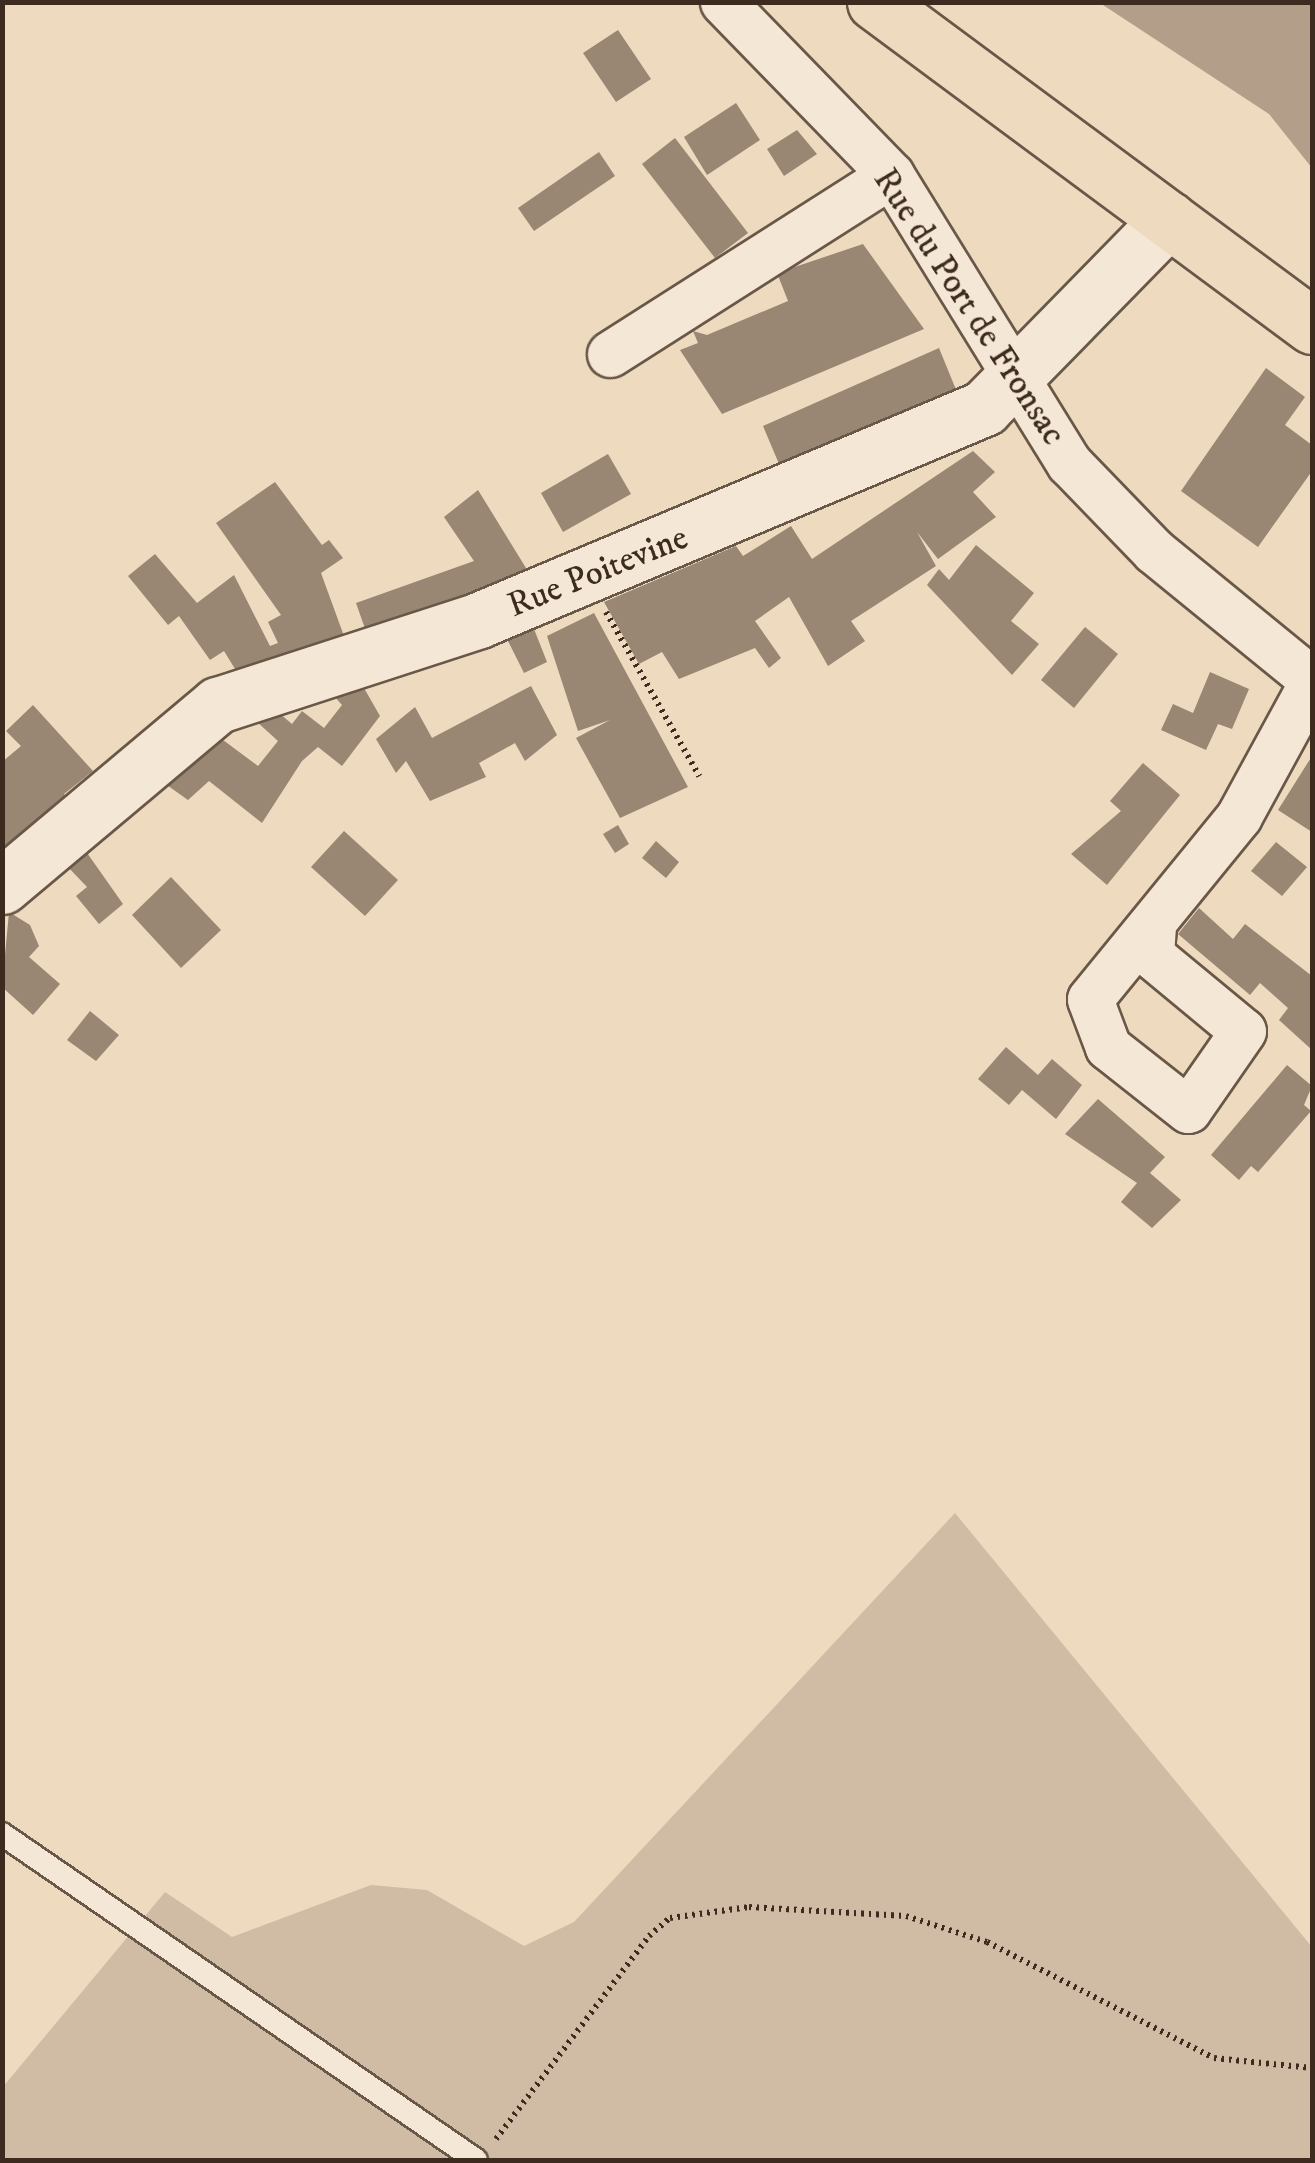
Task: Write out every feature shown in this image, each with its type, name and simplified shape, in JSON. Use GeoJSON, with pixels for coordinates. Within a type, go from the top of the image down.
{"type":"FeatureCollection","features":[{"type":"Feature","properties":{"kind":"main road"},"geometry":{"type":"LineString","coordinates":[[875,2],[1312,326]]}},
{"type":"Feature","properties":{"kind":"street","name":"Rue du Port de Fronsac"},"geometry":{"type":"LineString","coordinates":[[723,2],[891,175],[1012,383],[1069,463],[1154,551],[1312,681]]}},
{"type":"Feature","properties":{"kind":"street"},"geometry":{"type":"LineString","coordinates":[[610,354],[891,175]]}},
{"type":"Feature","properties":{"kind":"street","name":"Rue Poitevine"},"geometry":{"type":"LineString","coordinates":[[2,886],[218,705],[585,576],[948,428],[1012,383],[1169,219]]}},
{"type":"Feature","properties":{"kind":"street"},"geometry":{"type":"LineString","coordinates":[[1153,926],[1239,816],[1312,681]]}},
{"type":"Feature","properties":{"kind":"lane"},"geometry":{"type":"LineString","coordinates":[[2,1834],[483,2153]]}},
{"type":"Feature","properties":{"kind":"path"},"geometry":{"type":"LineString","coordinates":[[585,576],[699,776]]}},
{"type":"Feature","properties":{"kind":"path"},"geometry":{"type":"LineString","coordinates":[[483,2153],[649,1936],[670,1918],[749,1907],[906,1916],[987,1942],[1214,2058],[1312,2068]]}},
{"type":"Feature","properties":{"kind":"shaded area"},"geometry":{"type":"Polygon","coordinates":[[[1100,3],[1312,3],[1312,168],[1269,114],[1100,3]]]}},
{"type":"Feature","properties":{"kind":"shaded area"},"geometry":{"type":"Polygon","coordinates":[[[955,1513],[1312,1947],[1312,2160],[3,2160],[2,2088],[165,1892],[232,1937],[371,1885],[427,1890],[524,1946],[574,1922],[955,1513]]]}},
{"type":"Feature","properties":{"kind":"building"},"geometry":{"type":"Polygon","coordinates":[[[618,30],[651,79],[616,102],[583,53],[618,30]]]}},
{"type":"Feature","properties":{"kind":"building"},"geometry":{"type":"Polygon","coordinates":[[[736,103],[760,140],[707,175],[684,137],[736,103]]]}},
{"type":"Feature","properties":{"kind":"building"},"geometry":{"type":"Polygon","coordinates":[[[797,130],[817,154],[784,176],[767,149],[797,130]]]}},
{"type":"Feature","properties":{"kind":"building"},"geometry":{"type":"Polygon","coordinates":[[[675,138],[748,233],[715,258],[642,164],[675,138]]]}},
{"type":"Feature","properties":{"kind":"building"},"geometry":{"type":"Polygon","coordinates":[[[599,152],[615,176],[534,231],[518,208],[599,152]]]}},
{"type":"Feature","properties":{"kind":"building"},"geometry":{"type":"Polygon","coordinates":[[[863,244],[924,329],[722,414],[680,350],[698,343],[693,331],[707,335],[788,301],[777,273],[863,244]]]}},
{"type":"Feature","properties":{"kind":"building"},"geometry":{"type":"Polygon","coordinates":[[[939,348],[959,397],[782,471],[763,426],[939,348]]]}},
{"type":"Feature","properties":{"kind":"building"},"geometry":{"type":"Polygon","coordinates":[[[1266,368],[1305,397],[1285,425],[1312,445],[1312,471],[1258,547],[1181,491],[1266,368]]]}},
{"type":"Feature","properties":{"kind":"building"},"geometry":{"type":"Polygon","coordinates":[[[973,451],[995,472],[973,492],[996,517],[938,559],[917,532],[936,566],[851,621],[865,641],[828,666],[789,597],[755,621],[781,658],[769,668],[755,648],[679,679],[662,652],[639,664],[604,602],[736,546],[743,556],[791,526],[812,559],[973,451]]]}},
{"type":"Feature","properties":{"kind":"building"},"geometry":{"type":"Polygon","coordinates":[[[608,454],[631,494],[563,532],[541,493],[608,454]]]}},
{"type":"Feature","properties":{"kind":"building"},"geometry":{"type":"Polygon","coordinates":[[[275,482],[322,545],[329,540],[343,558],[321,573],[348,647],[240,677],[224,651],[210,660],[179,616],[168,625],[128,576],[155,554],[197,603],[234,575],[270,646],[278,643],[268,622],[281,615],[216,523],[275,482]]]}},
{"type":"Feature","properties":{"kind":"building"},"geometry":{"type":"Polygon","coordinates":[[[478,490],[534,581],[369,640],[356,603],[474,561],[444,517],[478,490]]]}},
{"type":"Feature","properties":{"kind":"building"},"geometry":{"type":"Polygon","coordinates":[[[976,545],[1034,593],[1011,621],[1039,644],[1012,675],[927,585],[939,569],[949,580],[976,545]]]}},
{"type":"Feature","properties":{"kind":"building"},"geometry":{"type":"Polygon","coordinates":[[[594,613],[688,787],[620,818],[576,738],[610,720],[578,731],[547,636],[594,613]]]}},
{"type":"Feature","properties":{"kind":"building"},"geometry":{"type":"Polygon","coordinates":[[[1085,627],[1118,654],[1074,708],[1041,680],[1085,627]]]}},
{"type":"Feature","properties":{"kind":"building"},"geometry":{"type":"Polygon","coordinates":[[[534,629],[547,662],[524,673],[507,639],[534,629]]]}},
{"type":"Feature","properties":{"kind":"building"},"geometry":{"type":"Polygon","coordinates":[[[1210,672],[1249,689],[1232,729],[1218,724],[1206,750],[1161,730],[1173,704],[1193,713],[1210,672]]]}},
{"type":"Feature","properties":{"kind":"building"},"geometry":{"type":"Polygon","coordinates":[[[531,686],[557,735],[525,761],[515,743],[479,763],[486,777],[430,801],[406,761],[396,773],[376,739],[415,707],[432,738],[531,686]]]}},
{"type":"Feature","properties":{"kind":"building"},"geometry":{"type":"Polygon","coordinates":[[[364,688],[380,716],[342,766],[318,747],[302,761],[262,823],[209,781],[188,800],[164,783],[219,737],[258,766],[278,741],[256,721],[279,713],[292,724],[302,711],[324,728],[342,705],[335,697],[364,688]]]}},
{"type":"Feature","properties":{"kind":"building"},"geometry":{"type":"Polygon","coordinates":[[[33,705],[93,771],[64,794],[77,809],[15,860],[2,844],[2,762],[21,746],[6,731],[33,705]]]}},
{"type":"Feature","properties":{"kind":"building"},"geometry":{"type":"Polygon","coordinates":[[[1312,756],[1312,832],[1278,810],[1312,756]]]}},
{"type":"Feature","properties":{"kind":"building"},"geometry":{"type":"Polygon","coordinates":[[[1143,763],[1180,795],[1107,885],[1071,854],[1121,811],[1110,801],[1143,763]]]}},
{"type":"Feature","properties":{"kind":"building"},"geometry":{"type":"Polygon","coordinates":[[[618,825],[629,844],[615,853],[603,834],[618,825]]]}},
{"type":"Feature","properties":{"kind":"building"},"geometry":{"type":"Polygon","coordinates":[[[344,831],[398,880],[365,916],[311,867],[344,831]]]}},
{"type":"Feature","properties":{"kind":"building"},"geometry":{"type":"Polygon","coordinates":[[[656,841],[679,862],[666,878],[642,858],[656,841]]]}},
{"type":"Feature","properties":{"kind":"building"},"geometry":{"type":"Polygon","coordinates":[[[1276,842],[1307,867],[1282,896],[1251,871],[1276,842]]]}},
{"type":"Feature","properties":{"kind":"building"},"geometry":{"type":"Polygon","coordinates":[[[85,850],[123,904],[99,924],[76,896],[87,887],[67,866],[85,850]]]}},
{"type":"Feature","properties":{"kind":"building"},"geometry":{"type":"Polygon","coordinates":[[[171,877],[221,930],[181,968],[132,915],[171,877]]]}},
{"type":"Feature","properties":{"kind":"building"},"geometry":{"type":"Polygon","coordinates":[[[1199,908],[1233,939],[1245,924],[1312,976],[1312,1050],[1279,1020],[1288,1008],[1260,983],[1250,995],[1178,934],[1199,908]]]}},
{"type":"Feature","properties":{"kind":"building"},"geometry":{"type":"Polygon","coordinates":[[[9,912],[30,925],[39,946],[29,957],[60,984],[33,1015],[2,987],[9,912]]]}},
{"type":"Feature","properties":{"kind":"building"},"geometry":{"type":"Polygon","coordinates":[[[90,1011],[119,1035],[96,1061],[67,1040],[90,1011]]]}},
{"type":"Feature","properties":{"kind":"building"},"geometry":{"type":"Polygon","coordinates":[[[1006,1047],[1038,1075],[1052,1059],[1082,1085],[1056,1119],[1022,1090],[1009,1105],[978,1079],[1006,1047]]]}},
{"type":"Feature","properties":{"kind":"building"},"geometry":{"type":"Polygon","coordinates":[[[1287,1065],[1312,1086],[1304,1105],[1311,1111],[1258,1172],[1251,1166],[1239,1180],[1211,1155],[1287,1065]]]}},
{"type":"Feature","properties":{"kind":"building"},"geometry":{"type":"Polygon","coordinates":[[[1098,1099],[1165,1157],[1150,1173],[1181,1200],[1152,1228],[1121,1202],[1137,1183],[1065,1134],[1098,1099]]]}}]}
